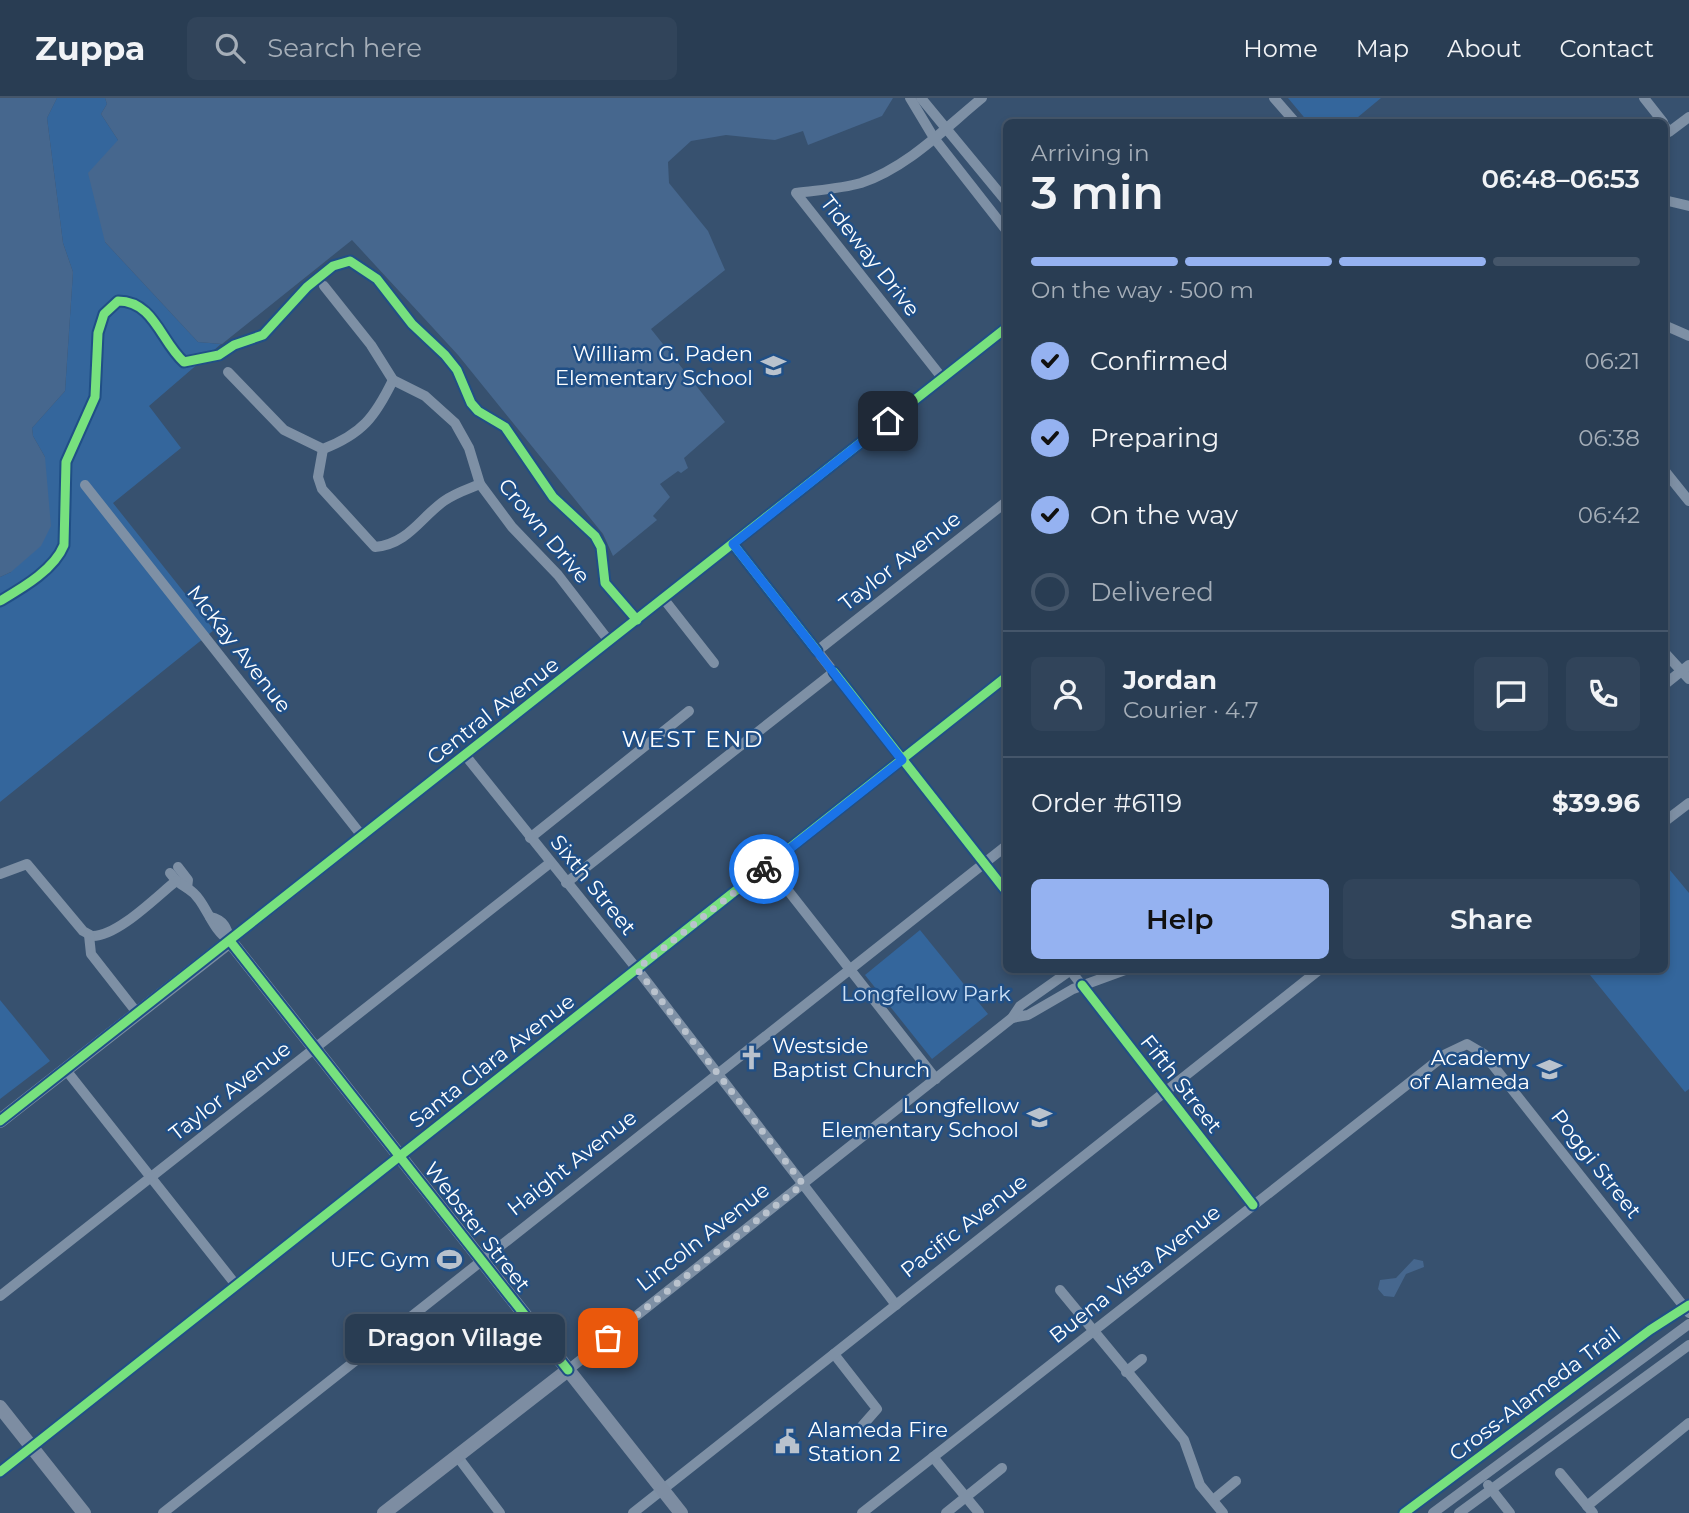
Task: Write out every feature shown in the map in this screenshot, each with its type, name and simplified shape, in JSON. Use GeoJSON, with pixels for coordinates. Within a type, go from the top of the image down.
{"type":"FeatureCollection","features":[{"type":"Feature","properties":{"kind":"main road","name":"Central Avenue"},"geometry":{"type":"LineString","coordinates":[[0,1121],[230,941]]}},
{"type":"Feature","properties":{"kind":"main road","name":"Webster Street"},"geometry":{"type":"LineString","coordinates":[[230,941],[681,1513]]}},
{"type":"Feature","properties":{"kind":"main road","name":"Lincoln Avenue"},"geometry":{"type":"LineString","coordinates":[[384,1513],[568,1370]]}},
{"type":"Feature","properties":{"kind":"main road"},"geometry":{"type":"LineString","coordinates":[[0,1407],[84,1513]]}},
{"type":"Feature","properties":{"kind":"street"},"geometry":{"type":"LineString","coordinates":[[910,98],[934,138],[1003,226]]}},
{"type":"Feature","properties":{"kind":"street"},"geometry":{"type":"LineString","coordinates":[[921,98],[948,127],[1003,197]]}},
{"type":"Feature","properties":{"kind":"street","name":"Tideway Drive"},"geometry":{"type":"LineString","coordinates":[[943,379],[796,193],[860,183],[888,171],[934,138],[982,98]]}},
{"type":"Feature","properties":{"kind":"street"},"geometry":{"type":"LineString","coordinates":[[1274,98],[1292,119]]}},
{"type":"Feature","properties":{"kind":"street"},"geometry":{"type":"LineString","coordinates":[[1644,98],[1659,119]]}},
{"type":"Feature","properties":{"kind":"street"},"geometry":{"type":"LineString","coordinates":[[1668,130],[1670,132],[1689,117]]}},
{"type":"Feature","properties":{"kind":"street"},"geometry":{"type":"LineString","coordinates":[[1668,201],[1689,206]]}},
{"type":"Feature","properties":{"kind":"street","name":"Crown Drive"},"geometry":{"type":"LineString","coordinates":[[324,286],[371,345],[393,380],[425,397],[455,424],[469,448],[480,484],[512,527],[558,575],[609,641]]}},
{"type":"Feature","properties":{"kind":"street"},"geometry":{"type":"LineString","coordinates":[[1668,328],[1689,336]]}},
{"type":"Feature","properties":{"kind":"street","name":"Central Avenue"},"geometry":{"type":"LineString","coordinates":[[230,941],[1003,330]]}},
{"type":"Feature","properties":{"kind":"street"},"geometry":{"type":"LineString","coordinates":[[228,372],[284,430],[323,449]]}},
{"type":"Feature","properties":{"kind":"street"},"geometry":{"type":"LineString","coordinates":[[323,449],[360,431],[378,410],[393,380]]}},
{"type":"Feature","properties":{"kind":"street"},"geometry":{"type":"LineString","coordinates":[[323,449],[318,477],[322,489],[376,547],[391,545],[406,537],[444,501],[480,484]]}},
{"type":"Feature","properties":{"kind":"street"},"geometry":{"type":"LineString","coordinates":[[1668,475],[1689,501]]}},
{"type":"Feature","properties":{"kind":"street","name":"McKay Avenue"},"geometry":{"type":"LineString","coordinates":[[85,485],[362,836]]}},
{"type":"Feature","properties":{"kind":"street","name":"Taylor Avenue"},"geometry":{"type":"LineString","coordinates":[[817,651],[1003,504]]}},
{"type":"Feature","properties":{"kind":"street"},"geometry":{"type":"LineString","coordinates":[[733,544],[1003,887]]}},
{"type":"Feature","properties":{"kind":"street"},"geometry":{"type":"LineString","coordinates":[[663,598],[714,663]]}},
{"type":"Feature","properties":{"kind":"street"},"geometry":{"type":"LineString","coordinates":[[1668,656],[1686,672],[1668,683]]}},
{"type":"Feature","properties":{"kind":"street"},"geometry":{"type":"LineString","coordinates":[[566,883],[834,672]]}},
{"type":"Feature","properties":{"kind":"street","name":"Santa Clara Avenue"},"geometry":{"type":"LineString","coordinates":[[0,1472],[1003,679]]}},
{"type":"Feature","properties":{"kind":"street"},"geometry":{"type":"LineString","coordinates":[[530,838],[689,711]]}},
{"type":"Feature","properties":{"kind":"street","name":"Sixth Street"},"geometry":{"type":"LineString","coordinates":[[465,755],[637,969],[896,1305]]}},
{"type":"Feature","properties":{"kind":"street"},"geometry":{"type":"LineString","coordinates":[[1668,819],[1689,803]]}},
{"type":"Feature","properties":{"kind":"street","name":"Haight Avenue"},"geometry":{"type":"LineString","coordinates":[[163,1513],[1003,848]]}},
{"type":"Feature","properties":{"kind":"street","name":"Taylor Avenue"},"geometry":{"type":"LineString","coordinates":[[0,1296],[550,863]]}},
{"type":"Feature","properties":{"kind":"street"},"geometry":{"type":"LineString","coordinates":[[0,874],[27,864],[89,935],[91,954],[138,1014]]}},
{"type":"Feature","properties":{"kind":"street"},"geometry":{"type":"LineString","coordinates":[[768,865],[936,1079]]}},
{"type":"Feature","properties":{"kind":"street","name":"Webster Street"},"geometry":{"type":"LineString","coordinates":[[89,935],[98,936],[117,927],[175,873],[210,917],[211,925],[218,934],[230,941]]}},
{"type":"Feature","properties":{"kind":"street","name":"Lincoln Avenue"},"geometry":{"type":"LineString","coordinates":[[568,1370],[936,1079],[1012,1017],[1020,1006],[1067,973]]}},
{"type":"Feature","properties":{"kind":"street"},"geometry":{"type":"LineString","coordinates":[[1038,1008],[1068,973]]}},
{"type":"Feature","properties":{"kind":"street","name":"Fifth Street"},"geometry":{"type":"LineString","coordinates":[[1073,973],[1253,1205]]}},
{"type":"Feature","properties":{"kind":"street","name":"Lincoln Avenue"},"geometry":{"type":"LineString","coordinates":[[1012,1017],[1028,1015],[1082,985],[1116,973]]}},
{"type":"Feature","properties":{"kind":"street","name":"Pacific Avenue"},"geometry":{"type":"LineString","coordinates":[[633,1513],[1315,973]]}},
{"type":"Feature","properties":{"kind":"street","name":"Buena Vista Avenue"},"geometry":{"type":"LineString","coordinates":[[862,1513],[1446,1054],[1467,1044]]}},
{"type":"Feature","properties":{"kind":"street","name":"Poggi Street"},"geometry":{"type":"LineString","coordinates":[[1467,1044],[1485,1054],[1689,1313]]}},
{"type":"Feature","properties":{"kind":"street"},"geometry":{"type":"LineString","coordinates":[[66,1070],[236,1285]]}},
{"type":"Feature","properties":{"kind":"street"},"geometry":{"type":"LineString","coordinates":[[1060,1290],[1184,1440],[1200,1485],[1223,1513]]}},
{"type":"Feature","properties":{"kind":"street"},"geometry":{"type":"LineString","coordinates":[[1433,1513],[1689,1324]]}},
{"type":"Feature","properties":{"kind":"street"},"geometry":{"type":"LineString","coordinates":[[1459,1513],[1689,1345]]}},
{"type":"Feature","properties":{"kind":"street"},"geometry":{"type":"LineString","coordinates":[[834,1354],[877,1409],[862,1426]]}},
{"type":"Feature","properties":{"kind":"street"},"geometry":{"type":"LineString","coordinates":[[1126,1372],[1142,1359]]}},
{"type":"Feature","properties":{"kind":"street"},"geometry":{"type":"LineString","coordinates":[[1560,1472],[1590,1509],[1689,1423]]}},
{"type":"Feature","properties":{"kind":"street"},"geometry":{"type":"LineString","coordinates":[[457,1456],[500,1513]]}},
{"type":"Feature","properties":{"kind":"street"},"geometry":{"type":"LineString","coordinates":[[933,1457],[979,1513]]}},
{"type":"Feature","properties":{"kind":"street"},"geometry":{"type":"LineString","coordinates":[[946,1513],[1003,1468]]}},
{"type":"Feature","properties":{"kind":"street"},"geometry":{"type":"LineString","coordinates":[[1481,1477],[1510,1513]]}},
{"type":"Feature","properties":{"kind":"street"},"geometry":{"type":"LineString","coordinates":[[1213,1500],[1236,1481]]}},
{"type":"Feature","properties":{"kind":"green space"},"geometry":{"type":"Polygon","coordinates":[[[57,98],[105,98],[107,104],[101,114],[118,140],[105,242],[198,342],[221,344],[149,406],[181,448],[113,503],[214,630],[0,802],[0,577],[11,572],[45,457],[33,436],[32,428],[65,391],[73,272],[63,243],[47,118],[57,98]]]}},
{"type":"Feature","properties":{"kind":"green space"},"geometry":{"type":"Polygon","coordinates":[[[1288,98],[1381,98],[1356,119],[1306,119],[1288,98]]]}},
{"type":"Feature","properties":{"kind":"green space"},"geometry":{"type":"Polygon","coordinates":[[[1668,868],[1689,893],[1689,1089],[1685,1092],[1588,973],[1668,973],[1668,868]]]}},
{"type":"Feature","properties":{"kind":"green space","name":"Longfellow Park"},"geometry":{"type":"Polygon","coordinates":[[[920,930],[988,1014],[932,1059],[865,975],[920,930]]]}},
{"type":"Feature","properties":{"kind":"green space"},"geometry":{"type":"Polygon","coordinates":[[[0,1000],[50,1061],[0,1099],[0,1000]]]}},
{"type":"Feature","properties":{"kind":"shaded area"},"geometry":{"type":"Polygon","coordinates":[[[0,98],[57,98],[47,118],[63,243],[73,272],[65,391],[32,428],[33,436],[45,457],[51,526],[41,546],[11,572],[0,577],[0,98]]]}},
{"type":"Feature","properties":{"kind":"shaded area"},"geometry":{"type":"Polygon","coordinates":[[[105,98],[893,98],[882,116],[808,145],[803,131],[775,140],[726,135],[691,141],[668,162],[669,183],[708,231],[725,270],[651,329],[725,422],[684,458],[688,468],[681,473],[678,471],[660,484],[670,497],[653,516],[657,520],[613,556],[603,534],[458,355],[352,240],[222,344],[198,342],[105,242],[88,173],[118,140],[101,114],[107,104],[105,98]]]}},
{"type":"Feature","properties":{"kind":"shaded area"},"geometry":{"type":"Polygon","coordinates":[[[1414,1259],[1423,1261],[1424,1267],[1406,1274],[1394,1297],[1384,1296],[1378,1289],[1380,1280],[1396,1278],[1414,1259]]]}},
{"type":"Feature","properties":{"kind":"cycle path"},"geometry":{"type":"LineString","coordinates":[[0,601],[45,570],[64,545],[66,462],[95,397],[98,333],[104,314],[118,301],[130,303],[149,315],[184,362],[219,355],[234,345],[263,335],[307,287],[333,266],[350,261],[377,279],[412,324],[445,355],[457,370],[471,403],[478,411],[505,427],[553,497],[595,536],[601,547],[605,583],[637,620]]}},
{"type":"Feature","properties":{"kind":"cycle path"},"geometry":{"type":"LineString","coordinates":[[0,1121],[1003,330]]}},
{"type":"Feature","properties":{"kind":"cycle path"},"geometry":{"type":"LineString","coordinates":[[733,544],[817,651]]}},
{"type":"Feature","properties":{"kind":"cycle path"},"geometry":{"type":"LineString","coordinates":[[834,672],[1003,887]]}},
{"type":"Feature","properties":{"kind":"cycle path"},"geometry":{"type":"LineString","coordinates":[[0,1472],[1003,679]]}},
{"type":"Feature","properties":{"kind":"cycle path"},"geometry":{"type":"LineString","coordinates":[[230,941],[568,1370]]}},
{"type":"Feature","properties":{"kind":"cycle path"},"geometry":{"type":"LineString","coordinates":[[1082,985],[1253,1205]]}},
{"type":"Feature","properties":{"kind":"cycle path","name":"Cross-Alameda Trail"},"geometry":{"type":"LineString","coordinates":[[1404,1513],[1650,1330],[1689,1305]]}},
{"type":"Feature","properties":{"kind":"way so far"},"geometry":{"type":"LineString","coordinates":[[608,1338],[803,1184],[637,969],[764,869]]}},
{"type":"Feature","properties":{"kind":"place","name":"William G. Paden Elementary School"},"geometry":{"type":"Point","coordinates":[773,366]}},
{"type":"Feature","properties":{"kind":"place","name":"Westside Baptist Church"},"geometry":{"type":"Point","coordinates":[752,1058]}},
{"type":"Feature","properties":{"kind":"place","name":"Academy of Alameda"},"geometry":{"type":"Point","coordinates":[1550,1070]}},
{"type":"Feature","properties":{"kind":"place","name":"Longfellow Elementary School"},"geometry":{"type":"Point","coordinates":[1039,1118]}},
{"type":"Feature","properties":{"kind":"place","name":"UFC Gym"},"geometry":{"type":"Point","coordinates":[450,1260]}},
{"type":"Feature","properties":{"kind":"place","name":"Dragon Village"},"geometry":{"type":"Point","coordinates":[608,1338]}},
{"type":"Feature","properties":{"kind":"place","name":"Alameda Fire Station 2"},"geometry":{"type":"Point","coordinates":[788,1442]}},
{"type":"Feature","properties":{"kind":"district","name":"WEST END"},"geometry":{"type":"Point","coordinates":[693,739]}},
{"type":"Feature","properties":{"kind":"route"},"geometry":{"type":"LineString","coordinates":[[764,869],[902,760],[733,544],[888,421]]}}]}
